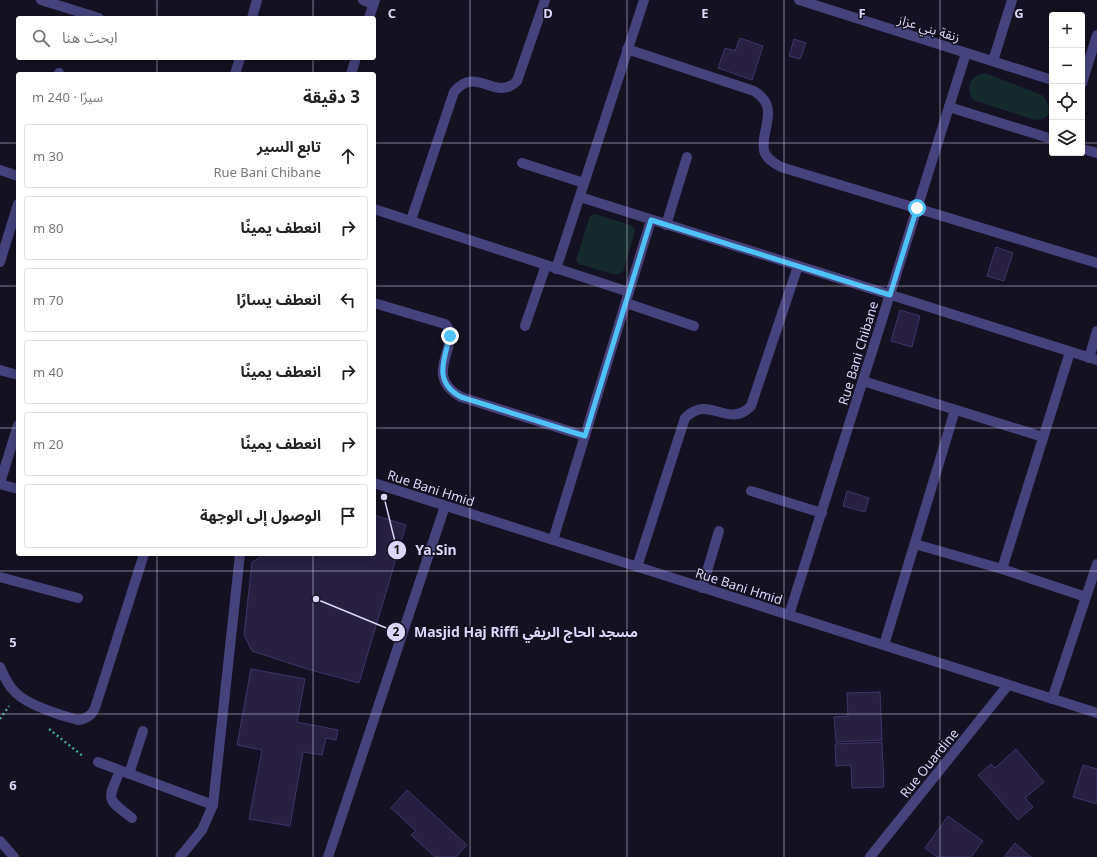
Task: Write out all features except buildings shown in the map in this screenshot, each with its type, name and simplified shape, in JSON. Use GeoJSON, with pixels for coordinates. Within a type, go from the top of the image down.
{"type":"FeatureCollection","features":[{"type":"Feature","properties":{"kind":"street"},"geometry":{"type":"LineString","coordinates":[[41,0],[93,16]]}},
{"type":"Feature","properties":{"kind":"street"},"geometry":{"type":"LineString","coordinates":[[253,16],[257,0]]}},
{"type":"Feature","properties":{"kind":"street"},"geometry":{"type":"LineString","coordinates":[[363,0],[374,2],[370,16]]}},
{"type":"Feature","properties":{"kind":"street"},"geometry":{"type":"LineString","coordinates":[[411,220],[454,92],[459,86],[469,81],[475,81],[500,88],[512,86],[518,81],[545,0]]}},
{"type":"Feature","properties":{"kind":"street"},"geometry":{"type":"LineString","coordinates":[[556,269],[644,0]]}},
{"type":"Feature","properties":{"kind":"street","name":"زنقة بني عزاز"},"geometry":{"type":"LineString","coordinates":[[798,0],[1049,79]]}},
{"type":"Feature","properties":{"kind":"street"},"geometry":{"type":"LineString","coordinates":[[992,61],[1012,0]]}},
{"type":"Feature","properties":{"kind":"street"},"geometry":{"type":"LineString","coordinates":[[1085,73],[1097,35]]}},
{"type":"Feature","properties":{"kind":"street"},"geometry":{"type":"LineString","coordinates":[[627,50],[754,91],[760,95],[765,100],[769,112],[764,150],[771,161],[776,164],[1097,263]]}},
{"type":"Feature","properties":{"kind":"street","name":"Rue Bani Chibane"},"geometry":{"type":"LineString","coordinates":[[789,615],[966,53]]}},
{"type":"Feature","properties":{"kind":"street"},"geometry":{"type":"LineString","coordinates":[[235,72],[236,60]]}},
{"type":"Feature","properties":{"kind":"street"},"geometry":{"type":"LineString","coordinates":[[352,72],[355,60]]}},
{"type":"Feature","properties":{"kind":"street"},"geometry":{"type":"LineString","coordinates":[[949,107],[1049,138]]}},
{"type":"Feature","properties":{"kind":"street"},"geometry":{"type":"LineString","coordinates":[[1085,150],[1097,154]]}},
{"type":"Feature","properties":{"kind":"street"},"geometry":{"type":"LineString","coordinates":[[666,225],[687,157]]}},
{"type":"Feature","properties":{"kind":"street"},"geometry":{"type":"LineString","coordinates":[[522,163],[584,183]]}},
{"type":"Feature","properties":{"kind":"street"},"geometry":{"type":"LineString","coordinates":[[0,170],[16,175]]}},
{"type":"Feature","properties":{"kind":"street"},"geometry":{"type":"LineString","coordinates":[[580,197],[1093,359],[1097,331]]}},
{"type":"Feature","properties":{"kind":"street"},"geometry":{"type":"LineString","coordinates":[[376,209],[629,292]]}},
{"type":"Feature","properties":{"kind":"street"},"geometry":{"type":"LineString","coordinates":[[0,262],[16,210]]}},
{"type":"Feature","properties":{"kind":"street"},"geometry":{"type":"LineString","coordinates":[[553,540],[651,220]]}},
{"type":"Feature","properties":{"kind":"street"},"geometry":{"type":"LineString","coordinates":[[525,326],[546,265]]}},
{"type":"Feature","properties":{"kind":"street"},"geometry":{"type":"LineString","coordinates":[[637,567],[685,418],[690,412],[697,409],[705,408],[738,415],[751,406],[798,266]]}},
{"type":"Feature","properties":{"kind":"street"},"geometry":{"type":"LineString","coordinates":[[626,303],[694,326]]}},
{"type":"Feature","properties":{"kind":"street"},"geometry":{"type":"LineString","coordinates":[[376,304],[445,324],[448,327],[450,336],[442,368],[443,376],[448,388],[454,394],[585,436]]}},
{"type":"Feature","properties":{"kind":"street"},"geometry":{"type":"LineString","coordinates":[[1002,570],[1070,352]]}},
{"type":"Feature","properties":{"kind":"street"},"geometry":{"type":"LineString","coordinates":[[0,370],[16,374]]}},
{"type":"Feature","properties":{"kind":"street"},"geometry":{"type":"LineString","coordinates":[[863,381],[1043,437]]}},
{"type":"Feature","properties":{"kind":"street"},"geometry":{"type":"LineString","coordinates":[[884,645],[955,410]]}},
{"type":"Feature","properties":{"kind":"street"},"geometry":{"type":"LineString","coordinates":[[16,431],[0,483],[16,488]]}},
{"type":"Feature","properties":{"kind":"street","name":"Rue Bani Hmid"},"geometry":{"type":"LineString","coordinates":[[376,484],[1097,713]]}},
{"type":"Feature","properties":{"kind":"street"},"geometry":{"type":"LineString","coordinates":[[751,491],[822,513]]}},
{"type":"Feature","properties":{"kind":"street"},"geometry":{"type":"LineString","coordinates":[[328,857],[445,506]]}},
{"type":"Feature","properties":{"kind":"street"},"geometry":{"type":"LineString","coordinates":[[702,588],[719,531]]}},
{"type":"Feature","properties":{"kind":"street"},"geometry":{"type":"LineString","coordinates":[[915,544],[1086,597]]}},
{"type":"Feature","properties":{"kind":"street"},"geometry":{"type":"LineString","coordinates":[[0,667],[11,688],[15,693],[28,702],[74,719],[84,720],[89,717],[95,708],[143,556]]}},
{"type":"Feature","properties":{"kind":"street"},"geometry":{"type":"LineString","coordinates":[[180,857],[202,830],[213,805],[238,556]]}},
{"type":"Feature","properties":{"kind":"street"},"geometry":{"type":"LineString","coordinates":[[1052,699],[1097,564]]}},
{"type":"Feature","properties":{"kind":"street"},"geometry":{"type":"LineString","coordinates":[[0,577],[78,598]]}},
{"type":"Feature","properties":{"kind":"street","name":"Rue Ouardine"},"geometry":{"type":"LineString","coordinates":[[870,857],[1008,684]]}},
{"type":"Feature","properties":{"kind":"street"},"geometry":{"type":"LineString","coordinates":[[132,818],[111,800],[110,793],[124,772],[143,731]]}},
{"type":"Feature","properties":{"kind":"street"},"geometry":{"type":"LineString","coordinates":[[98,762],[213,805]]}},
{"type":"Feature","properties":{"kind":"street"},"geometry":{"type":"LineString","coordinates":[[0,841],[14,857]]}},
{"type":"Feature","properties":{"kind":"path"},"geometry":{"type":"LineString","coordinates":[[43,725],[91,762],[98,762]]}},
{"type":"Feature","properties":{"kind":"green space"},"geometry":{"type":"Polygon","coordinates":[[[985,73],[1042,95],[1048,104],[1048,115],[1045,118],[1035,120],[973,100],[969,91],[970,83],[980,74],[985,73]]]}},
{"type":"Feature","properties":{"kind":"green space"},"geometry":{"type":"Polygon","coordinates":[[[595,214],[633,226],[635,231],[623,272],[616,275],[579,264],[576,260],[590,216],[595,214]]]}},
{"type":"Feature","properties":{"kind":"place","name":"Ya.Sin"},"geometry":{"type":"Point","coordinates":[384,497]}},
{"type":"Feature","properties":{"kind":"place","name":"Masjid Haj Riffi مسجد الحاج الريفي"},"geometry":{"type":"Point","coordinates":[316,599]}},
{"type":"Feature","properties":{"kind":"route"},"geometry":{"type":"LineString","coordinates":[[450,336],[442,368],[445,382],[454,394],[585,436],[651,220],[890,295],[917,208]]}}]}
